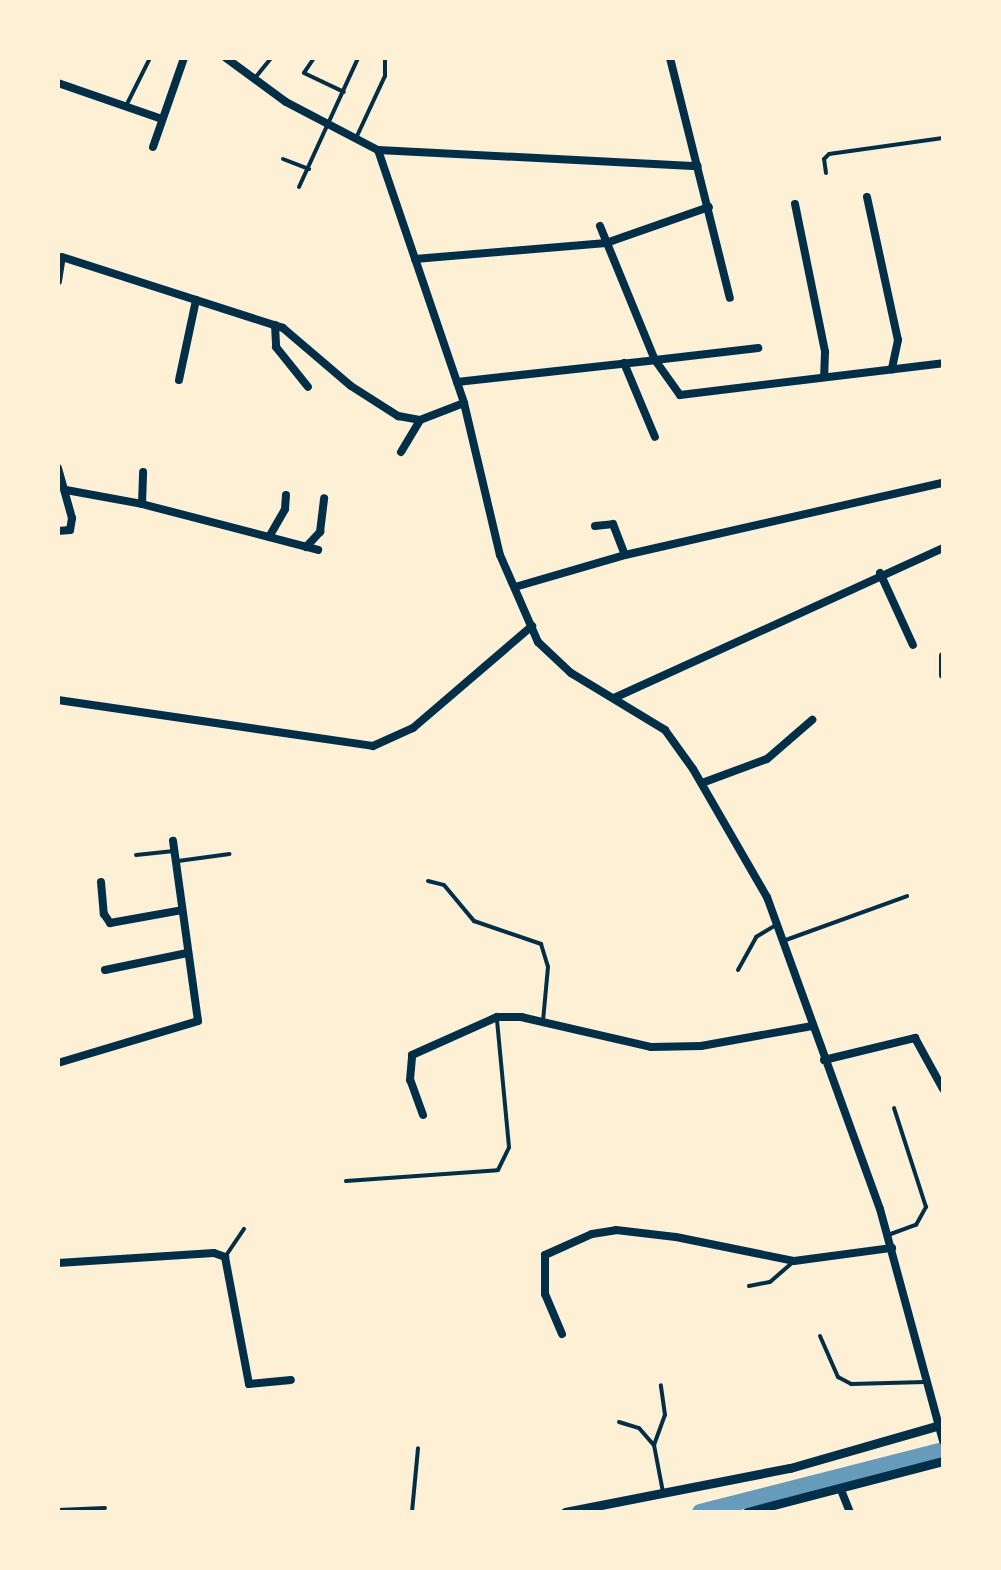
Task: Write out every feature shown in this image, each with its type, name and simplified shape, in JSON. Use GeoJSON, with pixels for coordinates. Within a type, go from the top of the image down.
{"type":"FeatureCollection","features":[{"type":"Feature","properties":{"kind":"street"},"geometry":{"type":"LineString","coordinates":[[153,147],[184,58]]}},
{"type":"Feature","properties":{"kind":"street"},"geometry":{"type":"LineString","coordinates":[[226,58],[254,80],[378,150],[698,166]]}},
{"type":"Feature","properties":{"kind":"street"},"geometry":{"type":"LineString","coordinates":[[670,58],[730,298]]}},
{"type":"Feature","properties":{"kind":"street"},"geometry":{"type":"LineString","coordinates":[[58,83],[162,119]]}},
{"type":"Feature","properties":{"kind":"street"},"geometry":{"type":"LineString","coordinates":[[378,150],[464,403],[500,555],[532,626],[554,659],[665,730],[702,783],[767,897],[888,1235],[941,1430],[790,1468],[565,1512]]}},
{"type":"Feature","properties":{"kind":"street"},"geometry":{"type":"LineString","coordinates":[[867,197],[898,340],[892,369]]}},
{"type":"Feature","properties":{"kind":"street"},"geometry":{"type":"LineString","coordinates":[[795,204],[825,352],[824,377]]}},
{"type":"Feature","properties":{"kind":"street"},"geometry":{"type":"LineString","coordinates":[[415,259],[606,243],[709,207]]}},
{"type":"Feature","properties":{"kind":"street"},"geometry":{"type":"LineString","coordinates":[[600,226],[655,360],[680,395],[943,363]]}},
{"type":"Feature","properties":{"kind":"street"},"geometry":{"type":"LineString","coordinates":[[58,281],[60,256],[275,325],[302,339],[381,407],[420,420]]}},
{"type":"Feature","properties":{"kind":"street"},"geometry":{"type":"LineString","coordinates":[[179,380],[196,300]]}},
{"type":"Feature","properties":{"kind":"street"},"geometry":{"type":"LineString","coordinates":[[275,325],[276,347],[308,387]]}},
{"type":"Feature","properties":{"kind":"street"},"geometry":{"type":"LineString","coordinates":[[457,382],[758,348]]}},
{"type":"Feature","properties":{"kind":"street"},"geometry":{"type":"LineString","coordinates":[[624,363],[655,437]]}},
{"type":"Feature","properties":{"kind":"street"},"geometry":{"type":"LineString","coordinates":[[401,452],[420,420],[464,403]]}},
{"type":"Feature","properties":{"kind":"street"},"geometry":{"type":"LineString","coordinates":[[58,468],[72,518],[70,530],[58,531]]}},
{"type":"Feature","properties":{"kind":"street"},"geometry":{"type":"LineString","coordinates":[[142,504],[143,472]]}},
{"type":"Feature","properties":{"kind":"street"},"geometry":{"type":"LineString","coordinates":[[515,587],[625,555],[943,483]]}},
{"type":"Feature","properties":{"kind":"street"},"geometry":{"type":"LineString","coordinates":[[66,490],[142,504],[318,550]]}},
{"type":"Feature","properties":{"kind":"street"},"geometry":{"type":"LineString","coordinates":[[269,537],[285,509],[286,495]]}},
{"type":"Feature","properties":{"kind":"street"},"geometry":{"type":"LineString","coordinates":[[306,547],[320,532],[324,498]]}},
{"type":"Feature","properties":{"kind":"street"},"geometry":{"type":"LineString","coordinates":[[595,526],[613,524],[625,555]]}},
{"type":"Feature","properties":{"kind":"street"},"geometry":{"type":"LineString","coordinates":[[614,698],[880,573],[943,548]]}},
{"type":"Feature","properties":{"kind":"street"},"geometry":{"type":"LineString","coordinates":[[880,573],[913,645]]}},
{"type":"Feature","properties":{"kind":"street"},"geometry":{"type":"LineString","coordinates":[[58,700],[373,746],[413,728],[532,626]]}},
{"type":"Feature","properties":{"kind":"street"},"geometry":{"type":"LineString","coordinates":[[943,656],[943,675]]}},
{"type":"Feature","properties":{"kind":"street"},"geometry":{"type":"LineString","coordinates":[[702,783],[767,759],[812,720]]}},
{"type":"Feature","properties":{"kind":"street"},"geometry":{"type":"LineString","coordinates":[[58,1063],[193,1026],[199,1014],[187,953],[173,841]]}},
{"type":"Feature","properties":{"kind":"street"},"geometry":{"type":"LineString","coordinates":[[101,882],[104,914],[110,923],[182,910]]}},
{"type":"Feature","properties":{"kind":"street"},"geometry":{"type":"LineString","coordinates":[[105,970],[187,953]]}},
{"type":"Feature","properties":{"kind":"street"},"geometry":{"type":"LineString","coordinates":[[423,1115],[410,1080],[412,1055],[497,1017],[651,1047],[675,1048],[812,1026]]}},
{"type":"Feature","properties":{"kind":"street"},"geometry":{"type":"LineString","coordinates":[[824,1060],[915,1038],[943,1089]]}},
{"type":"Feature","properties":{"kind":"street"},"geometry":{"type":"LineString","coordinates":[[562,1334],[545,1294],[545,1255],[592,1234],[616,1230],[676,1237],[794,1261],[892,1248]]}},
{"type":"Feature","properties":{"kind":"street"},"geometry":{"type":"LineString","coordinates":[[58,1263],[214,1253],[225,1257],[249,1384],[291,1380]]}},
{"type":"Feature","properties":{"kind":"street"},"geometry":{"type":"LineString","coordinates":[[747,1512],[765,1510],[943,1461]]}},
{"type":"Feature","properties":{"kind":"street"},"geometry":{"type":"LineString","coordinates":[[841,1490],[850,1512]]}},
{"type":"Feature","properties":{"kind":"lane"},"geometry":{"type":"LineString","coordinates":[[126,107],[150,58]]}},
{"type":"Feature","properties":{"kind":"lane"},"geometry":{"type":"LineString","coordinates":[[254,80],[271,58]]}},
{"type":"Feature","properties":{"kind":"lane"},"geometry":{"type":"LineString","coordinates":[[314,58],[304,73],[344,92]]}},
{"type":"Feature","properties":{"kind":"lane"},"geometry":{"type":"LineString","coordinates":[[299,187],[331,124],[358,58]]}},
{"type":"Feature","properties":{"kind":"lane"},"geometry":{"type":"LineString","coordinates":[[357,136],[385,76],[385,58]]}},
{"type":"Feature","properties":{"kind":"lane"},"geometry":{"type":"LineString","coordinates":[[826,173],[824,159],[829,154],[943,138]]}},
{"type":"Feature","properties":{"kind":"lane"},"geometry":{"type":"LineString","coordinates":[[283,159],[309,169]]}},
{"type":"Feature","properties":{"kind":"lane"},"geometry":{"type":"LineString","coordinates":[[136,855],[230,854]]}},
{"type":"Feature","properties":{"kind":"lane"},"geometry":{"type":"LineString","coordinates":[[428,881],[444,885],[474,921],[541,944],[548,967],[543,1024]]}},
{"type":"Feature","properties":{"kind":"lane"},"geometry":{"type":"LineString","coordinates":[[783,941],[907,896]]}},
{"type":"Feature","properties":{"kind":"lane"},"geometry":{"type":"LineString","coordinates":[[738,970],[756,937],[777,925]]}},
{"type":"Feature","properties":{"kind":"lane"},"geometry":{"type":"LineString","coordinates":[[346,1181],[498,1170],[509,1147],[497,1017]]}},
{"type":"Feature","properties":{"kind":"lane"},"geometry":{"type":"LineString","coordinates":[[888,1235],[916,1225],[926,1207],[894,1108]]}},
{"type":"Feature","properties":{"kind":"lane"},"geometry":{"type":"LineString","coordinates":[[225,1257],[244,1229]]}},
{"type":"Feature","properties":{"kind":"lane"},"geometry":{"type":"LineString","coordinates":[[749,1286],[770,1282],[794,1261]]}},
{"type":"Feature","properties":{"kind":"lane"},"geometry":{"type":"LineString","coordinates":[[820,1336],[838,1377],[851,1384],[927,1382]]}},
{"type":"Feature","properties":{"kind":"lane"},"geometry":{"type":"LineString","coordinates":[[661,1385],[665,1415],[654,1445],[663,1495]]}},
{"type":"Feature","properties":{"kind":"lane"},"geometry":{"type":"LineString","coordinates":[[619,1422],[639,1428],[654,1445]]}},
{"type":"Feature","properties":{"kind":"lane"},"geometry":{"type":"LineString","coordinates":[[412,1512],[418,1448]]}},
{"type":"Feature","properties":{"kind":"lane"},"geometry":{"type":"LineString","coordinates":[[58,1510],[105,1508]]}},
{"type":"Feature","properties":{"kind":"waterway"},"geometry":{"type":"LineString","coordinates":[[700,1512],[943,1450]]}}]}
